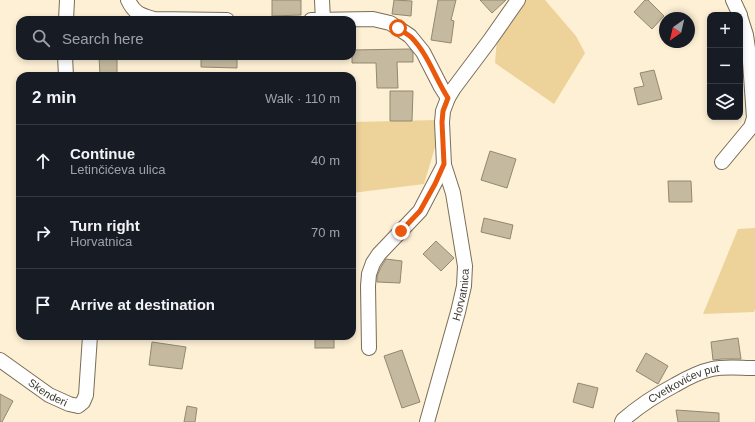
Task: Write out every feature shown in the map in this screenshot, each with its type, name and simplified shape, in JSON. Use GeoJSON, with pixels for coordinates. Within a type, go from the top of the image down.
{"type":"FeatureCollection","features":[{"type":"Feature","properties":{"kind":"street"},"geometry":{"type":"LineString","coordinates":[[66,16],[67,0]]}},
{"type":"Feature","properties":{"kind":"street"},"geometry":{"type":"LineString","coordinates":[[128,0],[133,10],[144,16]]}},
{"type":"Feature","properties":{"kind":"street"},"geometry":{"type":"LineString","coordinates":[[322,0],[323,16]]}},
{"type":"Feature","properties":{"kind":"street","name":"Horvatnica"},"geometry":{"type":"LineString","coordinates":[[427,422],[464,286],[465,266],[462,244],[453,193],[444,164],[442,122],[443,111],[454,88],[518,0]]}},
{"type":"Feature","properties":{"kind":"street"},"geometry":{"type":"LineString","coordinates":[[733,0],[738,12]]}},
{"type":"Feature","properties":{"kind":"street"},"geometry":{"type":"LineString","coordinates":[[356,19],[373,19],[390,23],[410,36],[423,52],[448,98]]}},
{"type":"Feature","properties":{"kind":"street"},"geometry":{"type":"LineString","coordinates":[[722,162],[751,127],[754,118],[750,62],[743,26]]}},
{"type":"Feature","properties":{"kind":"street"},"geometry":{"type":"LineString","coordinates":[[66,60],[66,72]]}},
{"type":"Feature","properties":{"kind":"street","name":"Horvatnica"},"geometry":{"type":"LineString","coordinates":[[369,348],[368,286],[369,274],[373,263],[379,254],[420,211],[444,164]]}},
{"type":"Feature","properties":{"kind":"street","name":"Skenderi"},"geometry":{"type":"LineString","coordinates":[[0,360],[49,395],[69,404],[78,406],[83,402],[86,395],[90,340]]}},
{"type":"Feature","properties":{"kind":"street","name":"Cvetkovićev put"},"geometry":{"type":"LineString","coordinates":[[622,422],[640,406],[690,376],[713,369],[755,368]]}},
{"type":"Feature","properties":{"kind":"shaded area"},"geometry":{"type":"Polygon","coordinates":[[[524,0],[545,0],[576,36],[585,53],[554,104],[495,63],[497,39],[524,0]]]}},
{"type":"Feature","properties":{"kind":"shaded area"},"geometry":{"type":"Polygon","coordinates":[[[437,120],[436,144],[424,184],[356,192],[356,122],[437,120]]]}},
{"type":"Feature","properties":{"kind":"shaded area"},"geometry":{"type":"Polygon","coordinates":[[[755,228],[754,312],[703,314],[738,229],[755,228]]]}},
{"type":"Feature","properties":{"kind":"building"},"geometry":{"type":"Polygon","coordinates":[[[272,0],[301,0],[301,15],[272,16],[272,0]]]}},
{"type":"Feature","properties":{"kind":"building"},"geometry":{"type":"Polygon","coordinates":[[[394,0],[412,1],[411,16],[392,14],[394,0]]]}},
{"type":"Feature","properties":{"kind":"building"},"geometry":{"type":"Polygon","coordinates":[[[438,0],[456,0],[451,20],[454,21],[451,43],[431,40],[438,0]]]}},
{"type":"Feature","properties":{"kind":"building"},"geometry":{"type":"Polygon","coordinates":[[[480,0],[506,0],[492,13],[480,0]]]}},
{"type":"Feature","properties":{"kind":"building"},"geometry":{"type":"Polygon","coordinates":[[[645,0],[648,0],[660,12],[659,21],[652,29],[634,12],[645,0]]]}},
{"type":"Feature","properties":{"kind":"building"},"geometry":{"type":"Polygon","coordinates":[[[410,49],[413,53],[413,62],[397,62],[398,88],[377,88],[376,63],[352,63],[352,60],[356,60],[356,50],[410,49]]]}},
{"type":"Feature","properties":{"kind":"building"},"geometry":{"type":"Polygon","coordinates":[[[99,60],[117,60],[117,72],[100,72],[99,60]]]}},
{"type":"Feature","properties":{"kind":"building"},"geometry":{"type":"Polygon","coordinates":[[[201,60],[237,60],[237,68],[201,67],[201,60]]]}},
{"type":"Feature","properties":{"kind":"building"},"geometry":{"type":"Polygon","coordinates":[[[654,70],[662,99],[638,105],[634,88],[644,86],[640,73],[654,70]]]}},
{"type":"Feature","properties":{"kind":"building"},"geometry":{"type":"Polygon","coordinates":[[[390,91],[413,91],[412,121],[390,121],[390,91]]]}},
{"type":"Feature","properties":{"kind":"building"},"geometry":{"type":"Polygon","coordinates":[[[490,151],[516,159],[507,188],[481,180],[490,151]]]}},
{"type":"Feature","properties":{"kind":"building"},"geometry":{"type":"Polygon","coordinates":[[[668,181],[691,181],[692,202],[669,202],[668,181]]]}},
{"type":"Feature","properties":{"kind":"building"},"geometry":{"type":"Polygon","coordinates":[[[484,218],[513,225],[510,239],[481,232],[484,218]]]}},
{"type":"Feature","properties":{"kind":"building"},"geometry":{"type":"Polygon","coordinates":[[[436,241],[454,258],[441,271],[423,254],[436,241]]]}},
{"type":"Feature","properties":{"kind":"building"},"geometry":{"type":"Polygon","coordinates":[[[386,259],[402,261],[400,283],[377,282],[377,276],[386,259]]]}},
{"type":"Feature","properties":{"kind":"building"},"geometry":{"type":"Polygon","coordinates":[[[738,338],[741,359],[713,360],[711,342],[738,338]]]}},
{"type":"Feature","properties":{"kind":"building"},"geometry":{"type":"Polygon","coordinates":[[[315,340],[334,340],[334,348],[315,348],[315,340]]]}},
{"type":"Feature","properties":{"kind":"building"},"geometry":{"type":"Polygon","coordinates":[[[152,342],[186,347],[182,369],[149,365],[152,342]]]}},
{"type":"Feature","properties":{"kind":"building"},"geometry":{"type":"Polygon","coordinates":[[[402,350],[420,402],[402,408],[384,356],[402,350]]]}},
{"type":"Feature","properties":{"kind":"building"},"geometry":{"type":"Polygon","coordinates":[[[646,353],[668,366],[658,384],[636,371],[646,353]]]}},
{"type":"Feature","properties":{"kind":"building"},"geometry":{"type":"Polygon","coordinates":[[[578,383],[598,388],[593,408],[573,402],[578,383]]]}},
{"type":"Feature","properties":{"kind":"building"},"geometry":{"type":"Polygon","coordinates":[[[0,394],[13,401],[2,422],[0,422],[0,394]]]}},
{"type":"Feature","properties":{"kind":"building"},"geometry":{"type":"Polygon","coordinates":[[[187,406],[197,408],[195,422],[184,422],[187,406]]]}},
{"type":"Feature","properties":{"kind":"building"},"geometry":{"type":"Polygon","coordinates":[[[676,410],[719,413],[719,422],[678,422],[676,410]]]}},
{"type":"Feature","properties":{"kind":"route"},"geometry":{"type":"LineString","coordinates":[[398,28],[410,36],[423,52],[448,98],[443,111],[442,122],[444,164],[420,211],[401,231]]}}]}
